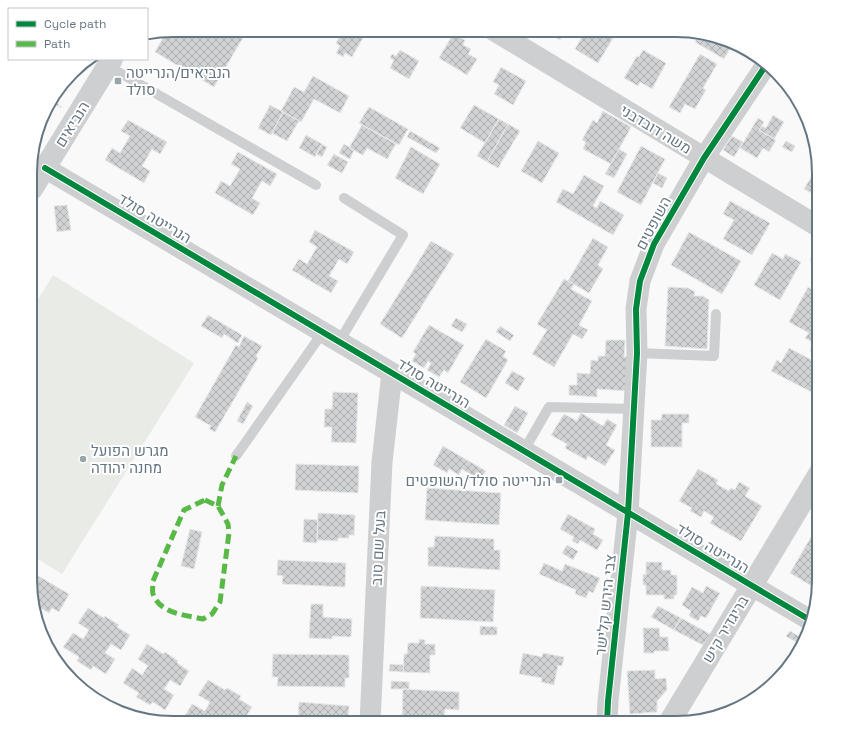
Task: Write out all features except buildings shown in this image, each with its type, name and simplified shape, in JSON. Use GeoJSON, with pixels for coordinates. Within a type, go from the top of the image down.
{"type":"FeatureCollection","features":[{"type":"Feature","properties":{"kind":"street","name":"משה דובדבני"},"geometry":{"type":"LineString","coordinates":[[505,37],[812,223]]}},
{"type":"Feature","properties":{"kind":"street","name":"הנביאים"},"geometry":{"type":"LineString","coordinates":[[37,181],[110,63]]}},
{"type":"Feature","properties":{"kind":"street","name":"השופטים"},"geometry":{"type":"LineString","coordinates":[[628,513],[637,353],[636,309],[640,281],[654,244],[704,158],[763,69]]}},
{"type":"Feature","properties":{"kind":"street","name":"הנרייטה סולד"},"geometry":{"type":"LineString","coordinates":[[45,168],[806,618]]}},
{"type":"Feature","properties":{"kind":"street","name":"בעל שם טוב"},"geometry":{"type":"LineString","coordinates":[[370,716],[382,462],[392,373]]}},
{"type":"Feature","properties":{"kind":"street","name":"בריגדיר קיש"},"geometry":{"type":"LineString","coordinates":[[673,716],[812,486]]}},
{"type":"Feature","properties":{"kind":"street","name":"צבי הירש קלישר"},"geometry":{"type":"LineString","coordinates":[[607,716],[628,513]]}},
{"type":"Feature","properties":{"kind":"lane"},"geometry":{"type":"LineString","coordinates":[[110,63],[316,185]]}},
{"type":"Feature","properties":{"kind":"lane"},"geometry":{"type":"LineString","coordinates":[[236,456],[331,337],[402,235],[344,198]]}},
{"type":"Feature","properties":{"kind":"lane"},"geometry":{"type":"LineString","coordinates":[[637,353],[714,356],[716,314]]}},
{"type":"Feature","properties":{"kind":"lane"},"geometry":{"type":"LineString","coordinates":[[530,440],[549,407],[634,409]]}},
{"type":"Feature","properties":{"kind":"shaded area","name":"מגרש הפועל מחנה יהודה"},"geometry":{"type":"Polygon","coordinates":[[[53,275],[194,363],[62,574],[37,558],[37,301],[53,275]]]}},
{"type":"Feature","properties":{"kind":"marked path"},"geometry":{"type":"LineString","coordinates":[[218,506],[222,485],[236,456]]}},
{"type":"Feature","properties":{"kind":"marked path"},"geometry":{"type":"LineString","coordinates":[[205,500],[218,506],[228,524],[229,533],[220,602],[212,614],[203,619],[182,615],[167,610],[161,606],[156,601],[153,594],[153,581],[184,510],[205,500]]}},
{"type":"Feature","properties":{"kind":"cycle path"},"geometry":{"type":"LineString","coordinates":[[607,716],[628,513],[637,353],[636,309],[640,281],[654,244],[704,158],[763,69]]}},
{"type":"Feature","properties":{"kind":"cycle path"},"geometry":{"type":"LineString","coordinates":[[45,168],[806,618]]}},
{"type":"Feature","properties":{"kind":"place","name":"הנביאים/הנרייטה סולד"},"geometry":{"type":"Point","coordinates":[118,81]}},
{"type":"Feature","properties":{"kind":"place","name":"מגרש הפועל מחנה יהודה"},"geometry":{"type":"Point","coordinates":[83,459]}},
{"type":"Feature","properties":{"kind":"place","name":"הנרייטה סולד/השופטים"},"geometry":{"type":"Point","coordinates":[559,480]}}]}
